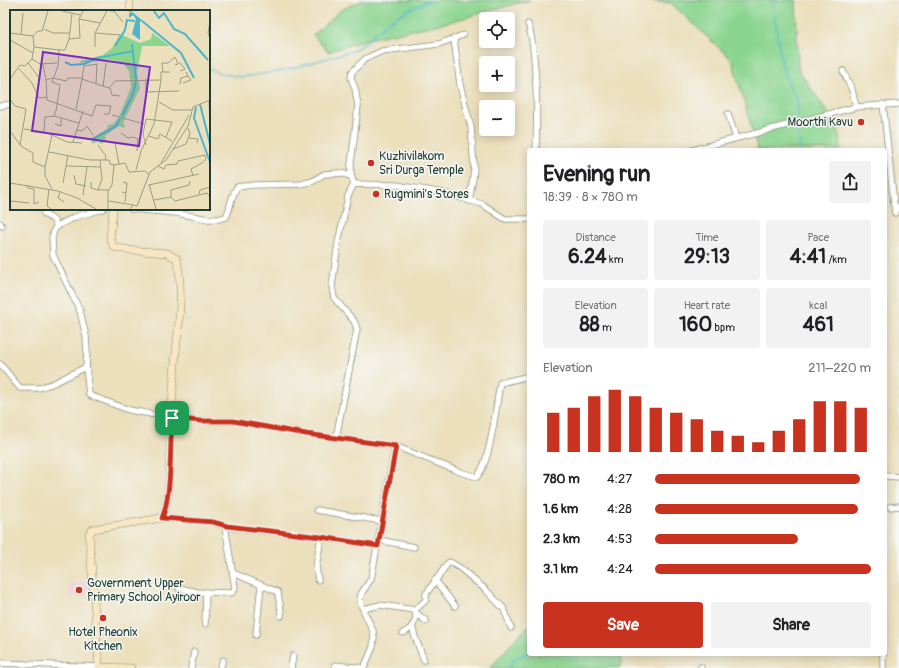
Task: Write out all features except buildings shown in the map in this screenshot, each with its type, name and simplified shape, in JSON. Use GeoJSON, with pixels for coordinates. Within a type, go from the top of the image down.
{"type":"FeatureCollection","features":[{"type":"Feature","properties":{"kind":"main road"},"geometry":{"type":"LineString","coordinates":[[113,210],[110,239],[114,247],[129,250],[168,253],[177,258],[180,272],[179,317],[175,347],[166,510],[162,518],[93,529],[89,534],[99,666],[131,668]]}},
{"type":"Feature","properties":{"kind":"street"},"geometry":{"type":"LineString","coordinates":[[528,24],[532,37],[536,80],[536,148]]}},
{"type":"Feature","properties":{"kind":"street"},"geometry":{"type":"LineString","coordinates":[[336,438],[357,329],[354,321],[334,298],[332,286],[338,243],[348,196],[354,184],[351,176],[358,106],[355,88],[351,78],[352,72],[356,66],[365,59],[382,51],[439,44],[463,35]]}},
{"type":"Feature","properties":{"kind":"street"},"geometry":{"type":"LineString","coordinates":[[454,39],[460,85],[471,127],[474,166],[469,201]]}},
{"type":"Feature","properties":{"kind":"street"},"geometry":{"type":"LineString","coordinates":[[843,71],[852,90],[856,107]]}},
{"type":"Feature","properties":{"kind":"street"},"geometry":{"type":"LineString","coordinates":[[0,106],[10,104]]}},
{"type":"Feature","properties":{"kind":"street"},"geometry":{"type":"LineString","coordinates":[[883,104],[895,213],[899,206]]}},
{"type":"Feature","properties":{"kind":"street"},"geometry":{"type":"LineString","coordinates":[[699,148],[856,107],[899,104]]}},
{"type":"Feature","properties":{"kind":"street"},"geometry":{"type":"LineString","coordinates":[[728,114],[736,138]]}},
{"type":"Feature","properties":{"kind":"street"},"geometry":{"type":"LineString","coordinates":[[142,210],[218,219],[226,217],[229,212],[234,192],[237,187],[253,185],[300,184],[313,181],[324,174],[340,173],[351,176]]}},
{"type":"Feature","properties":{"kind":"street"},"geometry":{"type":"LineString","coordinates":[[354,184],[396,185],[444,193],[482,204],[505,219],[527,220]]}},
{"type":"Feature","properties":{"kind":"street"},"geometry":{"type":"LineString","coordinates":[[42,210],[45,215],[52,218],[56,222],[57,227]]}},
{"type":"Feature","properties":{"kind":"street"},"geometry":{"type":"LineString","coordinates":[[99,210],[74,217],[57,227],[52,237],[53,255],[80,311],[86,336],[86,367],[89,396],[129,410],[172,418],[200,421],[233,421],[306,434],[396,446],[460,472],[477,477],[480,474],[487,455],[493,429],[500,383],[527,376]]}},
{"type":"Feature","properties":{"kind":"street"},"geometry":{"type":"LineString","coordinates":[[0,364],[20,388],[39,388],[54,383],[86,367]]}},
{"type":"Feature","properties":{"kind":"street"},"geometry":{"type":"LineString","coordinates":[[335,665],[364,668],[375,642],[373,631],[360,602],[360,596],[370,579],[396,446]]}},
{"type":"Feature","properties":{"kind":"street"},"geometry":{"type":"LineString","coordinates":[[887,476],[899,477]]}},
{"type":"Feature","properties":{"kind":"street"},"geometry":{"type":"LineString","coordinates":[[890,507],[899,506]]}},
{"type":"Feature","properties":{"kind":"street"},"geometry":{"type":"LineString","coordinates":[[317,510],[381,520]]}},
{"type":"Feature","properties":{"kind":"street"},"geometry":{"type":"LineString","coordinates":[[162,518],[213,522],[225,526],[414,547]]}},
{"type":"Feature","properties":{"kind":"street"},"geometry":{"type":"LineString","coordinates":[[179,588],[206,592],[233,592],[235,588],[225,526]]}},
{"type":"Feature","properties":{"kind":"street"},"geometry":{"type":"LineString","coordinates":[[318,580],[316,567],[321,537]]}},
{"type":"Feature","properties":{"kind":"street"},"geometry":{"type":"LineString","coordinates":[[403,633],[412,626],[415,621],[416,612],[426,600],[426,594],[449,562],[486,590],[504,609],[511,628]]}},
{"type":"Feature","properties":{"kind":"street"},"geometry":{"type":"LineString","coordinates":[[232,573],[278,592],[281,616]]}},
{"type":"Feature","properties":{"kind":"street"},"geometry":{"type":"LineString","coordinates":[[435,580],[455,606]]}},
{"type":"Feature","properties":{"kind":"street"},"geometry":{"type":"LineString","coordinates":[[256,635],[261,585]]}},
{"type":"Feature","properties":{"kind":"street"},"geometry":{"type":"LineString","coordinates":[[205,624],[206,592]]}},
{"type":"Feature","properties":{"kind":"street"},"geometry":{"type":"LineString","coordinates":[[363,609],[380,605],[416,612],[426,621]]}},
{"type":"Feature","properties":{"kind":"street"},"geometry":{"type":"LineString","coordinates":[[412,626],[424,660]]}},
{"type":"Feature","properties":{"kind":"street"},"geometry":{"type":"LineString","coordinates":[[191,668],[194,652]]}},
{"type":"Feature","properties":{"kind":"street"},"geometry":{"type":"LineString","coordinates":[[291,668],[293,656]]}},
{"type":"Feature","properties":{"kind":"street"},"geometry":{"type":"LineString","coordinates":[[883,656],[883,668]]}},
{"type":"Feature","properties":{"kind":"street"},"geometry":{"type":"LineString","coordinates":[[220,668],[223,660]]}},
{"type":"Feature","properties":{"kind":"street"},"geometry":{"type":"LineString","coordinates":[[0,663],[99,666]]}},
{"type":"Feature","properties":{"kind":"shaded area","name":"Government Upper Primary School Ayiroor"},"geometry":{"type":"Polygon","coordinates":[[[88,581],[90,594],[70,597],[69,585],[88,581]]]}},
{"type":"Feature","properties":{"kind":"green space"},"geometry":{"type":"Polygon","coordinates":[[[363,0],[530,0],[486,12],[479,12],[479,14],[445,23],[364,40],[328,52],[313,35],[341,10],[363,0]]]}},
{"type":"Feature","properties":{"kind":"green space"},"geometry":{"type":"Polygon","coordinates":[[[641,0],[796,0],[798,69],[838,128],[841,148],[757,148],[732,60],[671,3],[641,0]]]}},
{"type":"Feature","properties":{"kind":"green space"},"geometry":{"type":"Polygon","coordinates":[[[527,628],[527,656],[620,656],[622,665],[618,668],[490,668],[527,628]]]}},
{"type":"Feature","properties":{"kind":"waterway"},"geometry":{"type":"LineString","coordinates":[[210,69],[222,74],[241,77],[250,76],[286,70],[352,51],[366,43],[370,37],[387,23],[404,12],[430,0]]}},
{"type":"Feature","properties":{"kind":"waterway"},"geometry":{"type":"LineString","coordinates":[[772,0],[782,65],[790,87],[797,99],[798,116]]}},
{"type":"Feature","properties":{"kind":"waterway"},"geometry":{"type":"LineString","coordinates":[[798,126],[800,148]]}},
{"type":"Feature","properties":{"kind":"waterway"},"geometry":{"type":"LineString","coordinates":[[509,668],[513,660],[527,653]]}},
{"type":"Feature","properties":{"kind":"place","name":"Moorthi Kavu"},"geometry":{"type":"Point","coordinates":[861,122]}},
{"type":"Feature","properties":{"kind":"place","name":"Kuzhivilakom Sri Durga Temple"},"geometry":{"type":"Point","coordinates":[371,163]}},
{"type":"Feature","properties":{"kind":"place","name":"Rugmini's Stores"},"geometry":{"type":"Point","coordinates":[376,194]}},
{"type":"Feature","properties":{"kind":"place","name":"Government Upper Primary School Ayiroor"},"geometry":{"type":"Point","coordinates":[79,590]}},
{"type":"Feature","properties":{"kind":"place","name":"Hotel Pheonix Kitchen"},"geometry":{"type":"Point","coordinates":[103,618]}},
{"type":"Feature","properties":{"kind":"route"},"geometry":{"type":"LineString","coordinates":[[172,418],[200,421],[233,421],[306,434],[396,446],[381,520],[378,546],[321,537],[227,526],[213,522],[162,518],[166,510],[172,418]]}}]}
